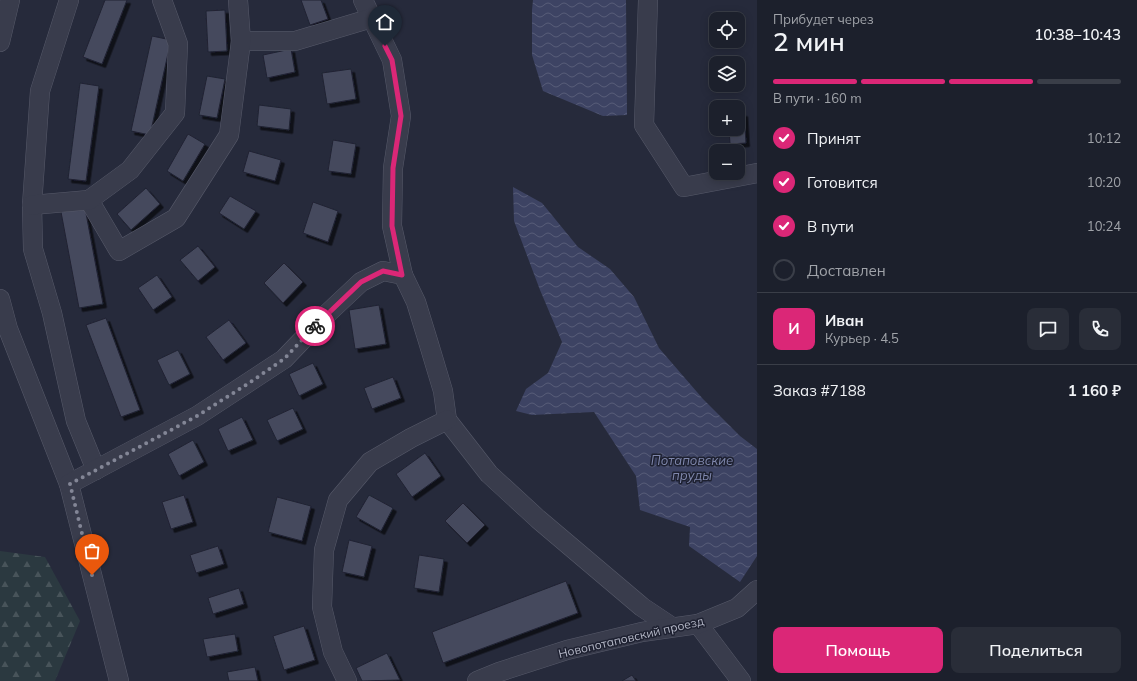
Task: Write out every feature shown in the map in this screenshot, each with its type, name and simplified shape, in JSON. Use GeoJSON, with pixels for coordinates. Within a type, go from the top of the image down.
{"type":"FeatureCollection","features":[{"type":"Feature","properties":{"kind":"street"},"geometry":{"type":"LineString","coordinates":[[0,42],[10,0]]}},
{"type":"Feature","properties":{"kind":"street"},"geometry":{"type":"LineString","coordinates":[[69,0],[40,90],[32,205],[33,249],[52,313],[76,421],[96,470]]}},
{"type":"Feature","properties":{"kind":"street"},"geometry":{"type":"LineString","coordinates":[[32,205],[88,200],[130,170],[175,113],[178,44],[162,0]]}},
{"type":"Feature","properties":{"kind":"street"},"geometry":{"type":"LineString","coordinates":[[88,200],[119,251],[176,218],[229,134],[241,41],[238,0]]}},
{"type":"Feature","properties":{"kind":"street"},"geometry":{"type":"LineString","coordinates":[[363,0],[392,60],[401,116],[393,168],[392,226],[402,275],[416,302],[443,391],[447,420],[489,474],[642,607],[672,627]]}},
{"type":"Feature","properties":{"kind":"street"},"geometry":{"type":"LineString","coordinates":[[648,0],[644,125],[684,187],[757,173]]}},
{"type":"Feature","properties":{"kind":"street"},"geometry":{"type":"LineString","coordinates":[[241,41],[295,41],[372,18]]}},
{"type":"Feature","properties":{"kind":"street"},"geometry":{"type":"LineString","coordinates":[[70,484],[197,416],[284,359],[329,312],[361,282],[383,271],[402,275]]}},
{"type":"Feature","properties":{"kind":"street"},"geometry":{"type":"LineString","coordinates":[[0,299],[8,329],[70,484],[119,681]]}},
{"type":"Feature","properties":{"kind":"street"},"geometry":{"type":"LineString","coordinates":[[347,681],[333,652],[322,607],[324,550],[338,500],[370,462],[410,438],[447,420]]}},
{"type":"Feature","properties":{"kind":"street","name":"Новопотаповский проезд"},"geometry":{"type":"LineString","coordinates":[[477,681],[501,676],[567,650],[642,632],[698,624],[737,608],[757,590]]}},
{"type":"Feature","properties":{"kind":"street"},"geometry":{"type":"LineString","coordinates":[[698,624],[741,681]]}},
{"type":"Feature","properties":{"kind":"green space"},"geometry":{"type":"Polygon","coordinates":[[[0,551],[45,557],[80,621],[55,681],[0,681],[0,551]]]}},
{"type":"Feature","properties":{"kind":"water"},"geometry":{"type":"Polygon","coordinates":[[[533,0],[626,0],[627,115],[603,116],[543,91],[532,55],[533,0]]]}},
{"type":"Feature","properties":{"kind":"water","name":"Потаповские пруды"},"geometry":{"type":"Polygon","coordinates":[[[513,187],[542,203],[578,247],[610,269],[634,297],[659,348],[703,399],[740,436],[757,449],[757,556],[740,582],[689,546],[690,527],[640,510],[636,476],[594,412],[532,415],[516,411],[526,389],[548,373],[562,342],[540,290],[514,221],[513,187]]]}},
{"type":"Feature","properties":{"kind":"building"},"geometry":{"type":"Polygon","coordinates":[[[105,0],[127,0],[102,64],[83,57],[105,0]]]}},
{"type":"Feature","properties":{"kind":"building"},"geometry":{"type":"Polygon","coordinates":[[[301,0],[321,0],[328,19],[310,25],[301,0]]]}},
{"type":"Feature","properties":{"kind":"building"},"geometry":{"type":"Polygon","coordinates":[[[225,10],[227,51],[208,52],[206,11],[225,10]]]}},
{"type":"Feature","properties":{"kind":"building"},"geometry":{"type":"Polygon","coordinates":[[[152,36],[171,40],[150,135],[131,131],[152,36]]]}},
{"type":"Feature","properties":{"kind":"building"},"geometry":{"type":"Polygon","coordinates":[[[291,49],[295,72],[267,78],[263,55],[291,49]]]}},
{"type":"Feature","properties":{"kind":"building"},"geometry":{"type":"Polygon","coordinates":[[[351,69],[356,99],[327,104],[322,73],[351,69]]]}},
{"type":"Feature","properties":{"kind":"building"},"geometry":{"type":"Polygon","coordinates":[[[207,76],[225,79],[217,118],[199,115],[207,76]]]}},
{"type":"Feature","properties":{"kind":"building"},"geometry":{"type":"Polygon","coordinates":[[[80,83],[99,86],[86,181],[68,179],[80,83]]]}},
{"type":"Feature","properties":{"kind":"building"},"geometry":{"type":"Polygon","coordinates":[[[259,105],[291,109],[289,130],[257,126],[259,105]]]}},
{"type":"Feature","properties":{"kind":"building"},"geometry":{"type":"Polygon","coordinates":[[[745,128],[746,143],[730,144],[729,136],[745,136],[745,128]]]}},
{"type":"Feature","properties":{"kind":"building"},"geometry":{"type":"Polygon","coordinates":[[[188,134],[205,144],[183,181],[167,171],[188,134]]]}},
{"type":"Feature","properties":{"kind":"building"},"geometry":{"type":"Polygon","coordinates":[[[333,140],[356,144],[351,174],[328,171],[333,140]]]}},
{"type":"Feature","properties":{"kind":"building"},"geometry":{"type":"Polygon","coordinates":[[[249,151],[281,160],[275,181],[243,172],[249,151]]]}},
{"type":"Feature","properties":{"kind":"building"},"geometry":{"type":"Polygon","coordinates":[[[146,188],[160,204],[131,230],[117,214],[146,188]]]}},
{"type":"Feature","properties":{"kind":"building"},"geometry":{"type":"Polygon","coordinates":[[[230,196],[256,211],[244,229],[219,213],[230,196]]]}},
{"type":"Feature","properties":{"kind":"building"},"geometry":{"type":"Polygon","coordinates":[[[313,202],[338,211],[328,242],[303,233],[313,202]]]}},
{"type":"Feature","properties":{"kind":"building"},"geometry":{"type":"Polygon","coordinates":[[[85,208],[103,304],[79,308],[61,212],[85,208]]]}},
{"type":"Feature","properties":{"kind":"building"},"geometry":{"type":"Polygon","coordinates":[[[198,246],[215,267],[198,281],[180,260],[198,246]]]}},
{"type":"Feature","properties":{"kind":"building"},"geometry":{"type":"Polygon","coordinates":[[[284,263],[303,282],[283,303],[264,283],[284,263]]]}},
{"type":"Feature","properties":{"kind":"building"},"geometry":{"type":"Polygon","coordinates":[[[157,275],[172,297],[153,310],[138,288],[157,275]]]}},
{"type":"Feature","properties":{"kind":"building"},"geometry":{"type":"Polygon","coordinates":[[[379,305],[386,344],[355,349],[349,310],[379,305]]]}},
{"type":"Feature","properties":{"kind":"building"},"geometry":{"type":"Polygon","coordinates":[[[106,318],[140,410],[121,417],[86,325],[106,318]]]}},
{"type":"Feature","properties":{"kind":"building"},"geometry":{"type":"Polygon","coordinates":[[[229,320],[246,343],[223,360],[206,337],[229,320]]]}},
{"type":"Feature","properties":{"kind":"building"},"geometry":{"type":"Polygon","coordinates":[[[178,350],[190,374],[169,385],[157,360],[178,350]]]}},
{"type":"Feature","properties":{"kind":"building"},"geometry":{"type":"Polygon","coordinates":[[[313,363],[323,384],[299,396],[289,374],[313,363]]]}},
{"type":"Feature","properties":{"kind":"building"},"geometry":{"type":"Polygon","coordinates":[[[393,377],[401,398],[372,409],[364,388],[393,377]]]}},
{"type":"Feature","properties":{"kind":"building"},"geometry":{"type":"Polygon","coordinates":[[[293,408],[303,429],[277,441],[267,420],[293,408]]]}},
{"type":"Feature","properties":{"kind":"building"},"geometry":{"type":"Polygon","coordinates":[[[242,417],[253,440],[228,451],[218,429],[242,417]]]}},
{"type":"Feature","properties":{"kind":"building"},"geometry":{"type":"Polygon","coordinates":[[[193,440],[204,462],[179,476],[168,454],[193,440]]]}},
{"type":"Feature","properties":{"kind":"building"},"geometry":{"type":"Polygon","coordinates":[[[425,453],[441,476],[412,497],[396,474],[425,453]]]}},
{"type":"Feature","properties":{"kind":"building"},"geometry":{"type":"Polygon","coordinates":[[[184,495],[193,522],[171,529],[162,502],[184,495]]]}},
{"type":"Feature","properties":{"kind":"building"},"geometry":{"type":"Polygon","coordinates":[[[369,495],[393,508],[381,531],[356,517],[369,495]]]}},
{"type":"Feature","properties":{"kind":"building"},"geometry":{"type":"Polygon","coordinates":[[[277,497],[311,506],[302,541],[268,532],[277,497]]]}},
{"type":"Feature","properties":{"kind":"building"},"geometry":{"type":"Polygon","coordinates":[[[463,503],[485,525],[467,543],[445,521],[463,503]]]}},
{"type":"Feature","properties":{"kind":"building"},"geometry":{"type":"Polygon","coordinates":[[[349,540],[372,546],[364,577],[342,572],[349,540]]]}},
{"type":"Feature","properties":{"kind":"building"},"geometry":{"type":"Polygon","coordinates":[[[218,546],[224,564],[196,573],[190,555],[218,546]]]}},
{"type":"Feature","properties":{"kind":"building"},"geometry":{"type":"Polygon","coordinates":[[[419,555],[444,559],[439,592],[414,588],[419,555]]]}},
{"type":"Feature","properties":{"kind":"building"},"geometry":{"type":"Polygon","coordinates":[[[566,581],[578,613],[443,663],[432,632],[566,581]]]}},
{"type":"Feature","properties":{"kind":"building"},"geometry":{"type":"Polygon","coordinates":[[[239,588],[244,604],[213,614],[208,598],[239,588]]]}},
{"type":"Feature","properties":{"kind":"building"},"geometry":{"type":"Polygon","coordinates":[[[304,626],[315,660],[284,670],[273,636],[304,626]]]}},
{"type":"Feature","properties":{"kind":"building"},"geometry":{"type":"Polygon","coordinates":[[[235,634],[238,651],[207,657],[203,639],[235,634]]]}},
{"type":"Feature","properties":{"kind":"building"},"geometry":{"type":"Polygon","coordinates":[[[387,653],[400,680],[362,681],[356,668],[387,653]]]}},
{"type":"Feature","properties":{"kind":"building"},"geometry":{"type":"Polygon","coordinates":[[[255,667],[258,681],[229,681],[227,672],[255,667]]]}},
{"type":"Feature","properties":{"kind":"building"},"geometry":{"type":"Polygon","coordinates":[[[632,675],[636,681],[622,681],[632,675]]]}},
{"type":"Feature","properties":{"kind":"way so far"},"geometry":{"type":"LineString","coordinates":[[92,575],[70,484],[197,416],[249,383],[284,359],[315,326]]}},
{"type":"Feature","properties":{"kind":"route"},"geometry":{"type":"LineString","coordinates":[[315,326],[361,282],[383,271],[402,275],[392,226],[393,168],[401,116],[392,60],[385,46]]}}]}
